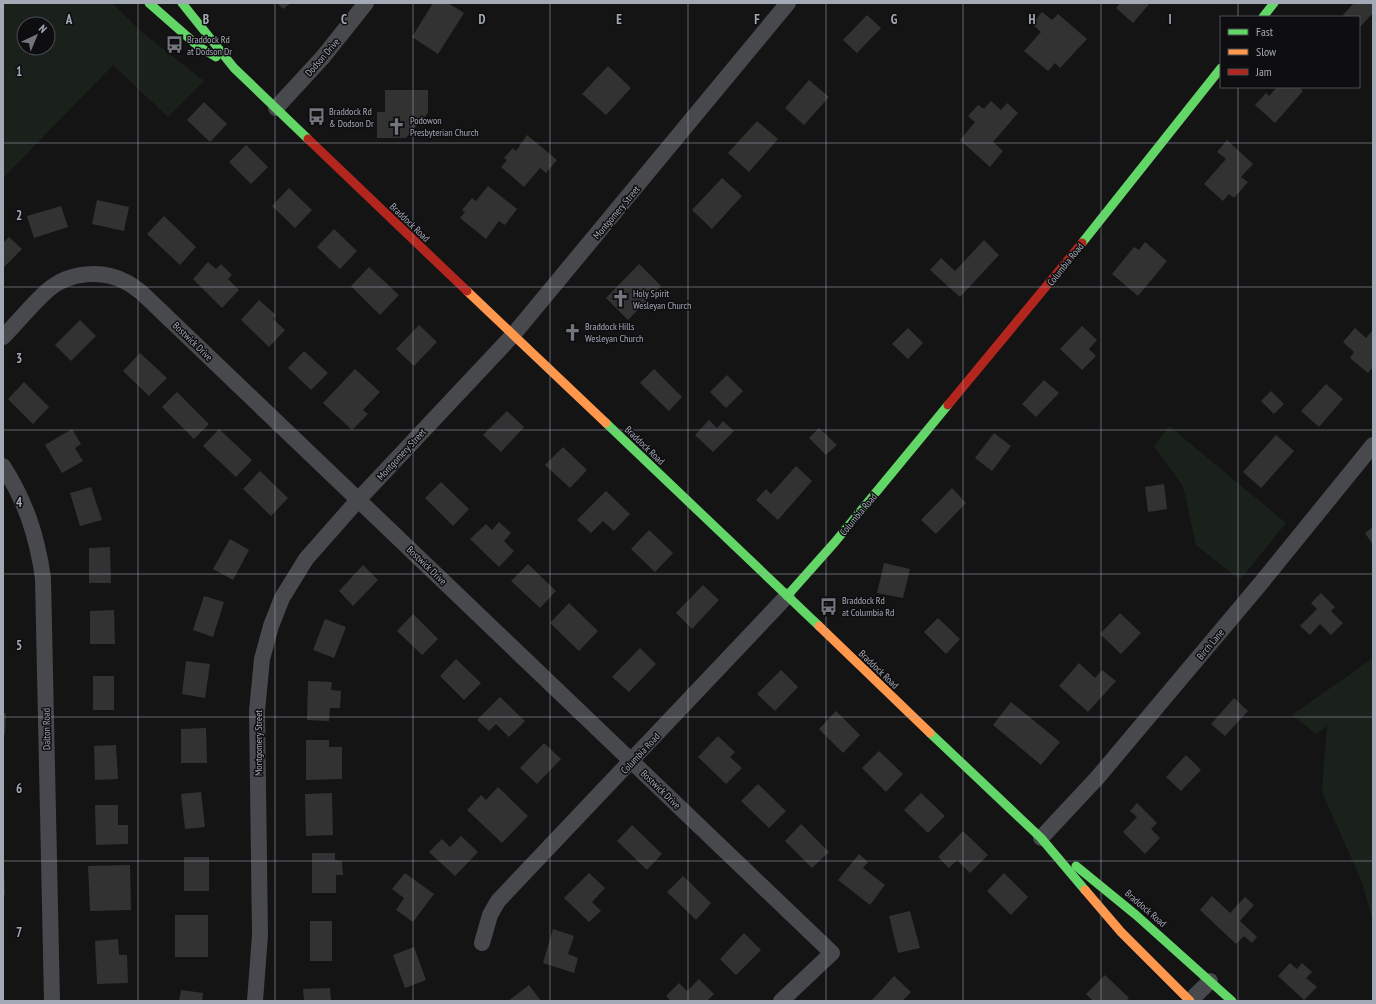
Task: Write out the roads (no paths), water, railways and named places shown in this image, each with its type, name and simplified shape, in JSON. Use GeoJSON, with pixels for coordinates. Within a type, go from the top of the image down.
{"type":"FeatureCollection","features":[{"type":"Feature","properties":{"kind":"main road","name":"Braddock Road"},"geometry":{"type":"LineString","coordinates":[[149,3],[198,46],[234,68]]}},
{"type":"Feature","properties":{"kind":"main road","name":"Braddock Road"},"geometry":{"type":"LineString","coordinates":[[182,3],[234,68],[1041,838],[1112,893],[1232,1001]]}},
{"type":"Feature","properties":{"kind":"main road"},"geometry":{"type":"LineString","coordinates":[[1264,16],[1274,3]]}},
{"type":"Feature","properties":{"kind":"main road","name":"Columbia Road"},"geometry":{"type":"LineString","coordinates":[[787,596],[835,542],[1065,264],[1220,69]]}},
{"type":"Feature","properties":{"kind":"main road","name":"Braddock Road"},"geometry":{"type":"LineString","coordinates":[[1041,838],[1121,932],[1190,1001]]}},
{"type":"Feature","properties":{"kind":"street","name":"Dodson Drive"},"geometry":{"type":"LineString","coordinates":[[276,108],[322,57],[366,3]]}},
{"type":"Feature","properties":{"kind":"street","name":"Montgomery Street"},"geometry":{"type":"LineString","coordinates":[[255,1001],[260,935],[257,711],[262,659],[271,626],[282,598],[306,559],[358,500],[513,335],[788,3]]}},
{"type":"Feature","properties":{"kind":"street","name":"Bostwick Drive"},"geometry":{"type":"LineString","coordinates":[[3,337],[48,290],[62,281],[78,276],[92,274],[107,275],[126,282],[142,293],[832,953],[781,1001]]}},
{"type":"Feature","properties":{"kind":"street","name":"Birch Lane"},"geometry":{"type":"LineString","coordinates":[[1041,838],[1098,777],[1256,589],[1373,445]]}},
{"type":"Feature","properties":{"kind":"street","name":"Dalton Road"},"geometry":{"type":"LineString","coordinates":[[3,466],[14,483],[25,505],[39,553],[43,578],[52,1001]]}},
{"type":"Feature","properties":{"kind":"street","name":"Columbia Road"},"geometry":{"type":"LineString","coordinates":[[482,943],[490,915],[498,901],[632,762],[787,596]]}},
{"type":"Feature","properties":{"kind":"street"},"geometry":{"type":"LineString","coordinates":[[1190,1001],[1210,981]]}},
{"type":"Feature","properties":{"kind":"place","name":"Braddock Rd at Dodson Dr"},"geometry":{"type":"Point","coordinates":[174,45]}},
{"type":"Feature","properties":{"kind":"place","name":"Braddock Rd & Dodson Dr"},"geometry":{"type":"Point","coordinates":[316,117]}},
{"type":"Feature","properties":{"kind":"place","name":"Podowon Presbyterian Church"},"geometry":{"type":"Point","coordinates":[397,126]}},
{"type":"Feature","properties":{"kind":"place","name":"Holy Spirit Wesleyan Church"},"geometry":{"type":"Point","coordinates":[620,299]}},
{"type":"Feature","properties":{"kind":"place","name":"Braddock Hills Wesleyan Church"},"geometry":{"type":"Point","coordinates":[572,332]}},
{"type":"Feature","properties":{"kind":"place","name":"Braddock Rd at Columbia Rd"},"geometry":{"type":"Point","coordinates":[829,606]}}]}
